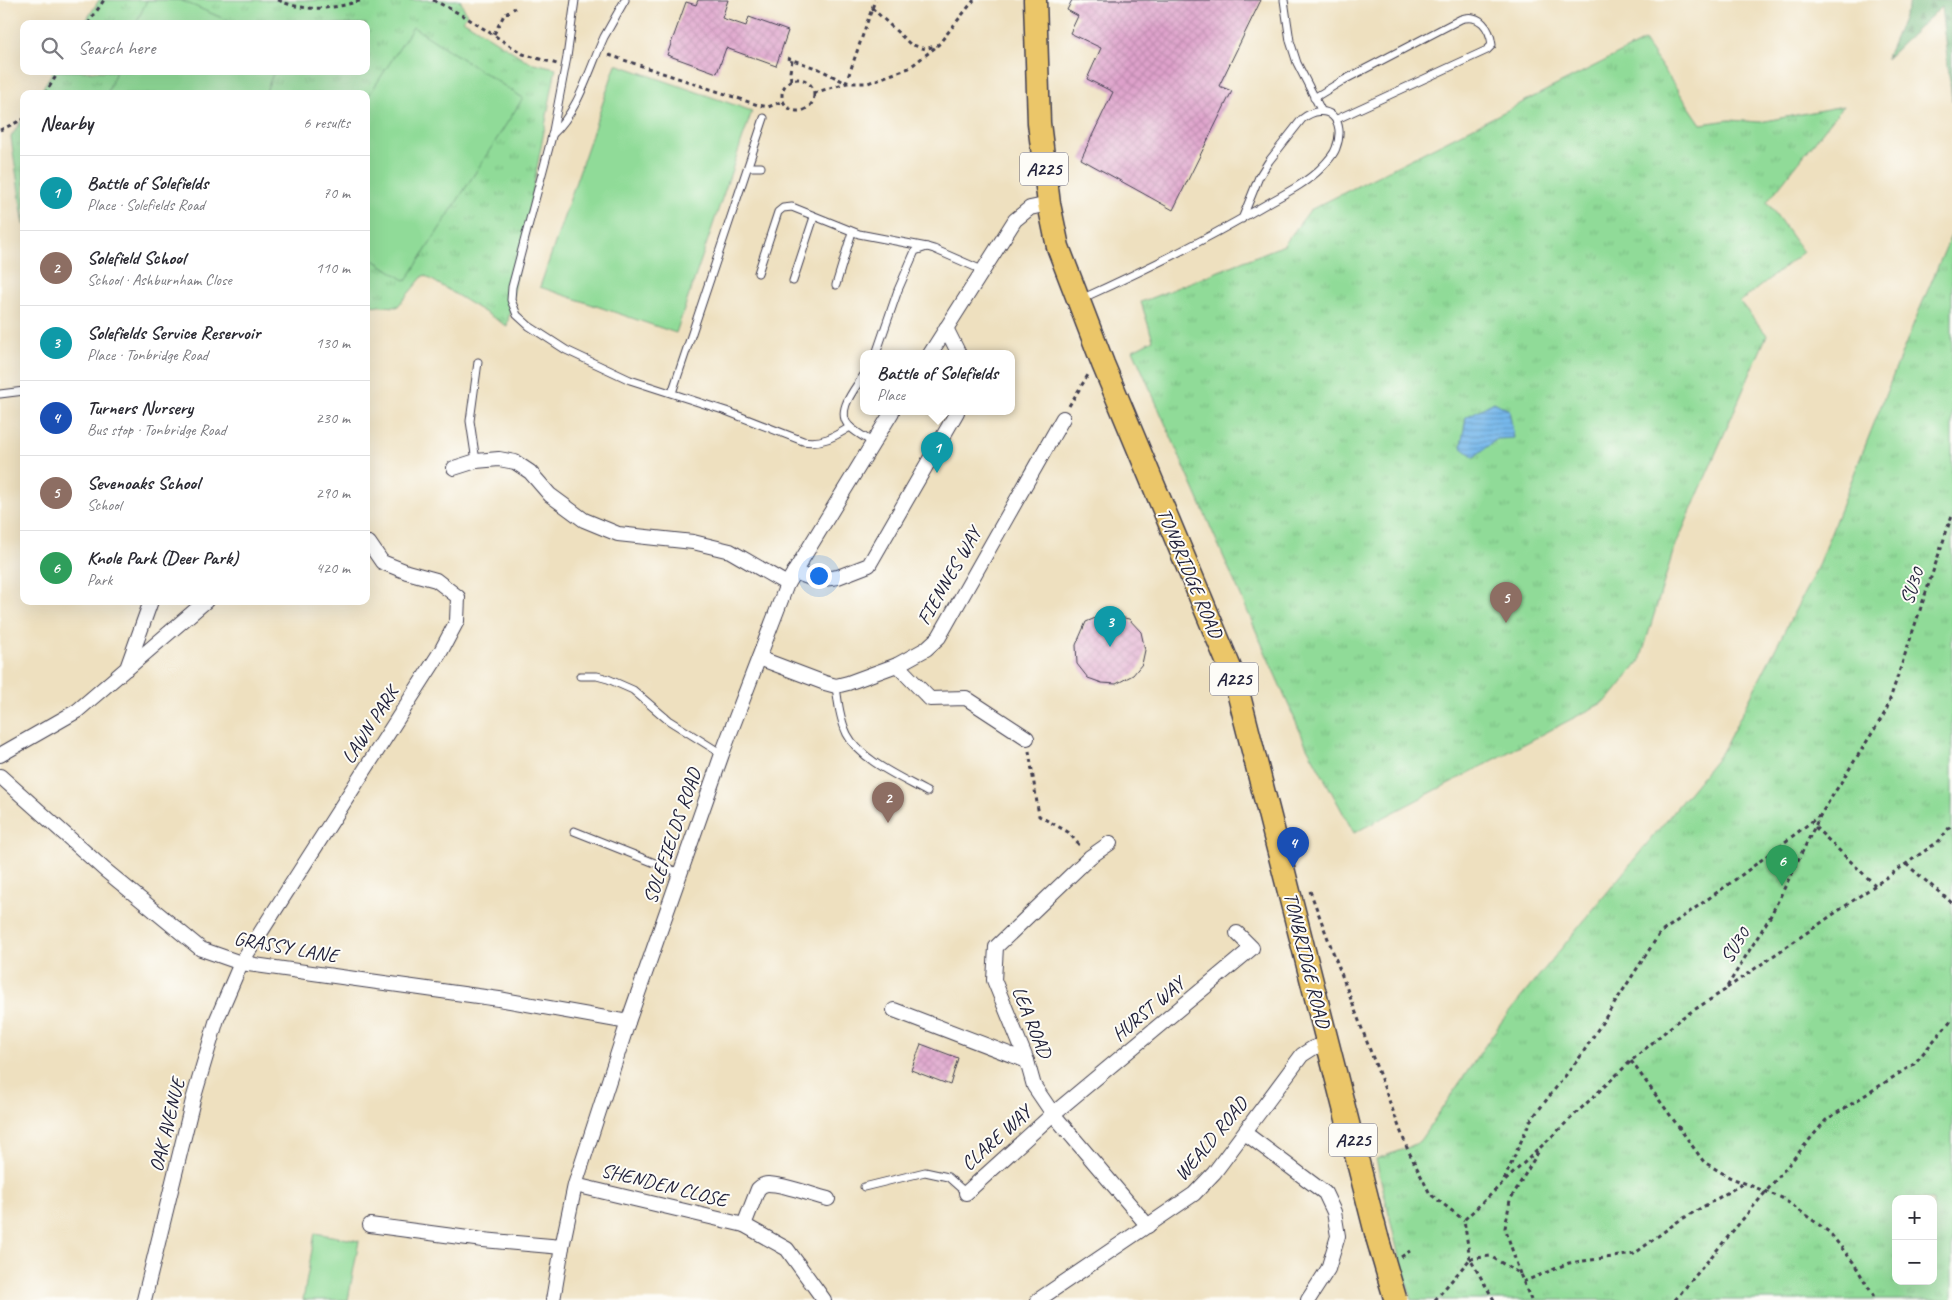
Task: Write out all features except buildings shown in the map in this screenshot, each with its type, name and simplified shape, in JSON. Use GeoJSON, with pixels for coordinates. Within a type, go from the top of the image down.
{"type":"FeatureCollection","features":[{"type":"Feature","properties":{"kind":"main road","name":"TONBRIDGE ROAD"},"geometry":{"type":"LineString","coordinates":[[1035,0],[1039,123],[1048,204],[1058,248],[1103,364],[1235,680],[1377,1237],[1395,1299]]}},
{"type":"Feature","properties":{"kind":"street"},"geometry":{"type":"LineString","coordinates":[[932,350],[1015,220],[1030,208],[1048,204]]}},
{"type":"Feature","properties":{"kind":"street"},"geometry":{"type":"LineString","coordinates":[[946,328],[957,350]]}},
{"type":"Feature","properties":{"kind":"street","name":"SOLEFIELDS ROAD"},"geometry":{"type":"LineString","coordinates":[[553,1300],[562,1247],[576,1185],[628,1022],[722,754],[758,658],[790,578],[890,415]]}},
{"type":"Feature","properties":{"kind":"street"},"geometry":{"type":"LineString","coordinates":[[454,468],[476,461],[499,459],[515,462],[530,472],[550,495],[584,520],[618,534],[693,542],[730,551],[790,578],[816,580],[838,577],[869,565],[955,415]]}},
{"type":"Feature","properties":{"kind":"street","name":"FIENNES WAY"},"geometry":{"type":"LineString","coordinates":[[836,686],[897,665],[926,649],[939,637],[1063,418]]}},
{"type":"Feature","properties":{"kind":"street","name":"LAWN PARK"},"geometry":{"type":"LineString","coordinates":[[241,963],[441,651],[457,620],[458,597],[436,580],[407,572],[382,562],[370,544]]}},
{"type":"Feature","properties":{"kind":"street"},"geometry":{"type":"LineString","coordinates":[[127,668],[150,605]]}},
{"type":"Feature","properties":{"kind":"street"},"geometry":{"type":"LineString","coordinates":[[0,755],[77,711],[201,605]]}},
{"type":"Feature","properties":{"kind":"street"},"geometry":{"type":"LineString","coordinates":[[758,658],[836,686]]}},
{"type":"Feature","properties":{"kind":"street"},"geometry":{"type":"LineString","coordinates":[[897,665],[930,699],[966,698],[1027,738]]}},
{"type":"Feature","properties":{"kind":"street","name":"GRASSY LANE"},"geometry":{"type":"LineString","coordinates":[[0,776],[104,870],[201,949],[241,963],[499,999],[628,1022]]}},
{"type":"Feature","properties":{"kind":"street","name":"LEA ROAD"},"geometry":{"type":"LineString","coordinates":[[1110,843],[1090,857],[996,947],[994,980],[1028,1061],[1034,1086],[1053,1114],[1148,1226]]}},
{"type":"Feature","properties":{"kind":"street","name":"HURST WAY"},"geometry":{"type":"LineString","coordinates":[[1053,1114],[1255,951],[1237,933]]}},
{"type":"Feature","properties":{"kind":"street","name":"OAK AVENUE"},"geometry":{"type":"LineString","coordinates":[[144,1300],[193,1100],[217,1019],[241,963]]}},
{"type":"Feature","properties":{"kind":"street"},"geometry":{"type":"LineString","coordinates":[[894,1010],[1028,1061]]}},
{"type":"Feature","properties":{"kind":"street","name":"WEALD ROAD"},"geometry":{"type":"LineString","coordinates":[[1038,1300],[1194,1194],[1214,1173],[1302,1055],[1313,1048],[1328,1043]]}},
{"type":"Feature","properties":{"kind":"street","name":"CLARE WAY"},"geometry":{"type":"LineString","coordinates":[[966,1193],[1053,1114]]}},
{"type":"Feature","properties":{"kind":"street"},"geometry":{"type":"LineString","coordinates":[[1245,1133],[1325,1193],[1334,1212],[1338,1236],[1328,1269],[1308,1300]]}},
{"type":"Feature","properties":{"kind":"street","name":"SHENDEN CLOSE"},"geometry":{"type":"LineString","coordinates":[[744,1225],[758,1189],[761,1186],[768,1184],[828,1199]]}},
{"type":"Feature","properties":{"kind":"street","name":"SHENDEN CLOSE"},"geometry":{"type":"LineString","coordinates":[[576,1185],[744,1225],[787,1249],[824,1300]]}},
{"type":"Feature","properties":{"kind":"street"},"geometry":{"type":"LineString","coordinates":[[370,1225],[483,1240],[562,1247]]}},
{"type":"Feature","properties":{"kind":"lane"},"geometry":{"type":"LineString","coordinates":[[575,0],[567,57],[552,136],[512,287],[511,300],[517,315],[528,326],[566,350],[630,380],[726,411],[803,441],[813,443],[823,441],[850,427]]}},
{"type":"Feature","properties":{"kind":"lane"},"geometry":{"type":"LineString","coordinates":[[552,136],[563,126],[604,37],[625,0]]}},
{"type":"Feature","properties":{"kind":"lane"},"geometry":{"type":"LineString","coordinates":[[1078,300],[1148,268],[1242,219],[1320,170],[1337,147],[1339,130],[1337,119],[1330,113],[1322,110],[1297,63],[1290,41],[1284,0]]}},
{"type":"Feature","properties":{"kind":"lane"},"geometry":{"type":"LineString","coordinates":[[1314,98],[1342,81],[1461,18],[1473,17],[1479,19],[1486,26],[1492,45],[1487,50],[1337,119]]}},
{"type":"Feature","properties":{"kind":"lane"},"geometry":{"type":"LineString","coordinates":[[1242,219],[1259,177],[1268,162],[1302,119],[1322,110]]}},
{"type":"Feature","properties":{"kind":"lane"},"geometry":{"type":"LineString","coordinates":[[672,393],[764,118]]}},
{"type":"Feature","properties":{"kind":"lane"},"geometry":{"type":"LineString","coordinates":[[749,167],[761,166]]}},
{"type":"Feature","properties":{"kind":"lane"},"geometry":{"type":"LineString","coordinates":[[758,273],[778,212],[783,208],[792,207],[852,232],[927,248],[982,270]]}},
{"type":"Feature","properties":{"kind":"lane"},"geometry":{"type":"LineString","coordinates":[[793,281],[814,217]]}},
{"type":"Feature","properties":{"kind":"lane"},"geometry":{"type":"LineString","coordinates":[[836,285],[852,232]]}},
{"type":"Feature","properties":{"kind":"lane"},"geometry":{"type":"LineString","coordinates":[[877,350],[911,257],[915,251],[927,248]]}},
{"type":"Feature","properties":{"kind":"lane"},"geometry":{"type":"LineString","coordinates":[[476,461],[470,421],[478,362]]}},
{"type":"Feature","properties":{"kind":"lane"},"geometry":{"type":"LineString","coordinates":[[860,381],[845,407],[846,422],[850,427],[872,442]]}},
{"type":"Feature","properties":{"kind":"lane"},"geometry":{"type":"LineString","coordinates":[[0,394],[20,392]]}},
{"type":"Feature","properties":{"kind":"lane"},"geometry":{"type":"LineString","coordinates":[[580,676],[597,676],[633,690],[668,720],[722,754]]}},
{"type":"Feature","properties":{"kind":"lane"},"geometry":{"type":"LineString","coordinates":[[836,686],[841,718],[846,733],[854,746],[866,756],[927,792]]}},
{"type":"Feature","properties":{"kind":"lane"},"geometry":{"type":"LineString","coordinates":[[574,831],[680,873]]}},
{"type":"Feature","properties":{"kind":"lane"},"geometry":{"type":"LineString","coordinates":[[864,1186],[925,1172],[948,1178],[966,1193]]}},
{"type":"Feature","properties":{"kind":"path"},"geometry":{"type":"LineString","coordinates":[[91,20],[104,0]]}},
{"type":"Feature","properties":{"kind":"path"},"geometry":{"type":"LineString","coordinates":[[278,0],[294,7],[312,9],[340,7],[363,0]]}},
{"type":"Feature","properties":{"kind":"path"},"geometry":{"type":"LineString","coordinates":[[433,0],[449,7],[524,54],[560,65]]}},
{"type":"Feature","properties":{"kind":"path"},"geometry":{"type":"LineString","coordinates":[[846,83],[875,0]]}},
{"type":"Feature","properties":{"kind":"path"},"geometry":{"type":"LineString","coordinates":[[814,93],[846,83],[868,83],[908,68],[938,45],[974,0]]}},
{"type":"Feature","properties":{"kind":"path"},"geometry":{"type":"LineString","coordinates":[[494,34],[504,14],[515,8]]}},
{"type":"Feature","properties":{"kind":"path"},"geometry":{"type":"LineString","coordinates":[[872,8],[910,44],[925,49],[938,45]]}},
{"type":"Feature","properties":{"kind":"path"},"geometry":{"type":"LineString","coordinates":[[610,54],[758,105],[768,107],[783,101]]}},
{"type":"Feature","properties":{"kind":"path"},"geometry":{"type":"LineString","coordinates":[[787,58],[820,69],[846,83]]}},
{"type":"Feature","properties":{"kind":"path"},"geometry":{"type":"LineString","coordinates":[[791,80],[792,60]]}},
{"type":"Feature","properties":{"kind":"path"},"geometry":{"type":"LineString","coordinates":[[47,90],[57,75]]}},
{"type":"Feature","properties":{"kind":"path"},"geometry":{"type":"LineString","coordinates":[[791,80],[805,80],[812,86],[814,93],[811,104],[804,110],[799,111],[789,108],[783,101],[782,92],[791,80]]}},
{"type":"Feature","properties":{"kind":"path"},"geometry":{"type":"LineString","coordinates":[[0,130],[20,121]]}},
{"type":"Feature","properties":{"kind":"path"},"geometry":{"type":"LineString","coordinates":[[1063,418],[1088,374],[1103,364]]}},
{"type":"Feature","properties":{"kind":"path","name":"SU30"},"geometry":{"type":"LineString","coordinates":[[1464,1220],[1631,1061],[1680,1019],[1725,990],[1770,917],[1821,814],[1886,711],[1952,515]]}},
{"type":"Feature","properties":{"kind":"path"},"geometry":{"type":"LineString","coordinates":[[1027,738],[1039,816],[1068,832],[1090,857]]}},
{"type":"Feature","properties":{"kind":"path"},"geometry":{"type":"LineString","coordinates":[[1502,1183],[1530,1120],[1580,1057],[1660,933],[1743,874],[1821,814]]}},
{"type":"Feature","properties":{"kind":"path"},"geometry":{"type":"LineString","coordinates":[[1725,990],[1939,841],[1952,824]]}},
{"type":"Feature","properties":{"kind":"path"},"geometry":{"type":"LineString","coordinates":[[1815,827],[1875,885]]}},
{"type":"Feature","properties":{"kind":"path"},"geometry":{"type":"LineString","coordinates":[[1906,864],[1952,903]]}},
{"type":"Feature","properties":{"kind":"path"},"geometry":{"type":"LineString","coordinates":[[1288,882],[1308,887],[1408,1148],[1430,1194],[1464,1220],[1470,1259],[1494,1300]]}},
{"type":"Feature","properties":{"kind":"path"},"geometry":{"type":"LineString","coordinates":[[1675,1300],[1826,1120],[1914,1064],[1952,1019]]}},
{"type":"Feature","properties":{"kind":"path"},"geometry":{"type":"LineString","coordinates":[[1631,1061],[1704,1162],[1728,1178],[1782,1198],[1829,1232],[1853,1262],[1876,1300]]}},
{"type":"Feature","properties":{"kind":"path"},"geometry":{"type":"LineString","coordinates":[[1532,1300],[1520,1274],[1505,1228],[1510,1200],[1543,1144]]}},
{"type":"Feature","properties":{"kind":"path"},"geometry":{"type":"LineString","coordinates":[[1523,1282],[1569,1263],[1634,1254],[1677,1222],[1744,1183]]}},
{"type":"Feature","properties":{"kind":"path"},"geometry":{"type":"LineString","coordinates":[[1400,1257],[1410,1252]]}},
{"type":"Feature","properties":{"kind":"path"},"geometry":{"type":"LineString","coordinates":[[1435,1300],[1470,1259],[1490,1256],[1520,1274]]}},
{"type":"Feature","properties":{"kind":"green space"},"geometry":{"type":"Polygon","coordinates":[[[99,0],[460,0],[467,15],[463,20],[529,62],[556,68],[507,326],[424,275],[397,307],[370,305],[370,90],[41,90],[51,75],[370,75],[370,20],[86,20],[99,0]]]}},
{"type":"Feature","properties":{"kind":"green space"},"geometry":{"type":"Polygon","coordinates":[[[147,0],[180,0],[227,20],[138,20],[147,0]]]}},
{"type":"Feature","properties":{"kind":"green space"},"geometry":{"type":"Polygon","coordinates":[[[1911,0],[1952,0],[1952,101],[1941,7],[1886,59],[1911,0]]]}},
{"type":"Feature","properties":{"kind":"green space"},"geometry":{"type":"Polygon","coordinates":[[[413,27],[523,98],[406,281],[370,258],[370,94],[413,27]]]}},
{"type":"Feature","properties":{"kind":"green space"},"geometry":{"type":"Polygon","coordinates":[[[1644,41],[1701,124],[1729,120],[1760,122],[1843,106],[1767,202],[1803,252],[1740,302],[1767,335],[1673,552],[1640,661],[1608,700],[1354,833],[1306,745],[1133,350],[1153,340],[1141,302],[1284,245],[1310,210],[1644,41]]]}},
{"type":"Feature","properties":{"kind":"green space"},"geometry":{"type":"Polygon","coordinates":[[[616,64],[752,111],[676,333],[540,287],[616,64]]]}},
{"type":"Feature","properties":{"kind":"green space"},"geometry":{"type":"Polygon","coordinates":[[[114,75],[272,75],[267,90],[109,90],[114,75]]]}},
{"type":"Feature","properties":{"kind":"green space"},"geometry":{"type":"Polygon","coordinates":[[[20,123],[20,199],[11,137],[20,123]]]}},
{"type":"Feature","properties":{"kind":"green space"},"geometry":{"type":"Polygon","coordinates":[[[1952,233],[1952,1300],[1412,1300],[1399,1257],[1376,1159],[1419,1142],[1502,1021],[1722,752],[1816,570],[1913,325],[1952,233]]]}},
{"type":"Feature","properties":{"kind":"green space"},"geometry":{"type":"Polygon","coordinates":[[[315,1233],[359,1241],[348,1300],[303,1300],[315,1233]]]}},
{"type":"Feature","properties":{"kind":"water"},"geometry":{"type":"Polygon","coordinates":[[[1494,402],[1509,410],[1514,438],[1497,439],[1474,457],[1461,447],[1466,417],[1494,402]]]}},
{"type":"Feature","properties":{"kind":"place","name":"Battle of Solefields"},"geometry":{"type":"Point","coordinates":[937,473]}},
{"type":"Feature","properties":{"kind":"place","name":"Sevenoaks School"},"geometry":{"type":"Point","coordinates":[1506,623]}},
{"type":"Feature","properties":{"kind":"place","name":"Solefields Service Reservoir"},"geometry":{"type":"Point","coordinates":[1110,647]}},
{"type":"Feature","properties":{"kind":"place","name":"Solefield School"},"geometry":{"type":"Point","coordinates":[888,823]}},
{"type":"Feature","properties":{"kind":"place","name":"Turners Nursery"},"geometry":{"type":"Point","coordinates":[1293,868]}},
{"type":"Feature","properties":{"kind":"place","name":"Knole Park (Deer Park)"},"geometry":{"type":"Point","coordinates":[1782,886]}}]}
